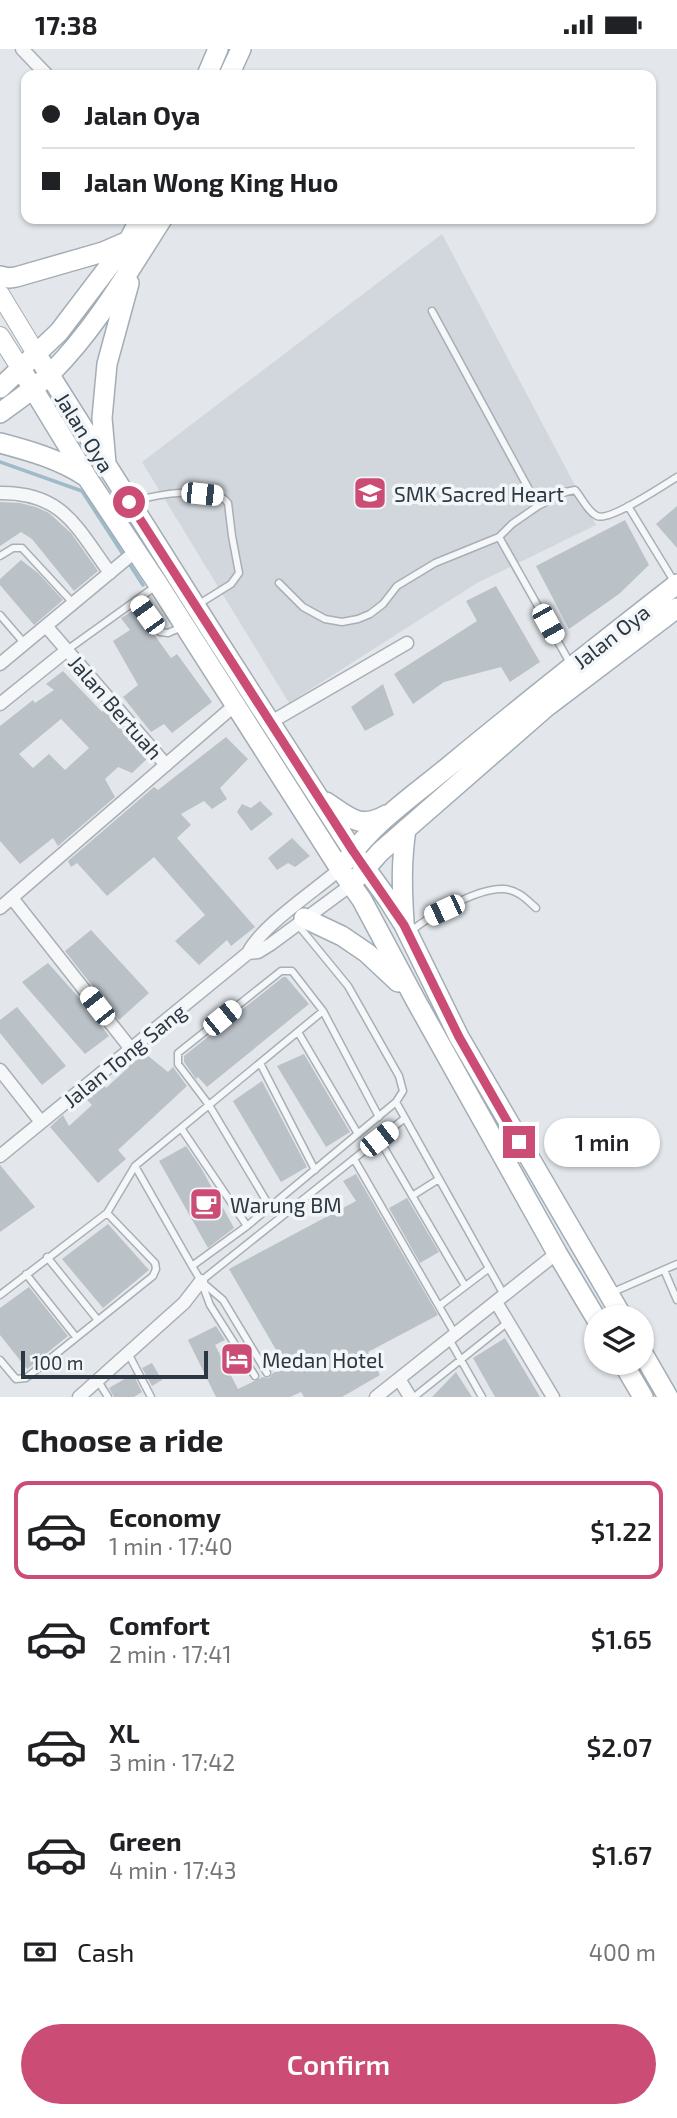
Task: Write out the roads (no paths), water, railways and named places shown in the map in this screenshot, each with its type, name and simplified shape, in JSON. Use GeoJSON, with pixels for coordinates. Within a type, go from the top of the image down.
{"type":"FeatureCollection","features":[{"type":"Feature","properties":{"kind":"main road"},"geometry":{"type":"LineString","coordinates":[[209,70],[218,49]]}},
{"type":"Feature","properties":{"kind":"main road"},"geometry":{"type":"LineString","coordinates":[[231,70],[241,49]]}},
{"type":"Feature","properties":{"kind":"main road"},"geometry":{"type":"LineString","coordinates":[[0,388],[59,332],[129,240],[137,224]]}},
{"type":"Feature","properties":{"kind":"main road"},"geometry":{"type":"LineString","coordinates":[[0,414],[50,374],[76,346],[110,300],[159,224]]}},
{"type":"Feature","properties":{"kind":"main road"},"geometry":{"type":"LineString","coordinates":[[0,276],[16,277],[103,252],[129,240]]}},
{"type":"Feature","properties":{"kind":"main road"},"geometry":{"type":"LineString","coordinates":[[106,466],[102,418],[107,363],[135,262]]}},
{"type":"Feature","properties":{"kind":"main road","name":"Jalan Oya"},"geometry":{"type":"LineString","coordinates":[[0,294],[106,466],[366,868]]}},
{"type":"Feature","properties":{"kind":"main road","name":"Jalan Oya"},"geometry":{"type":"LineString","coordinates":[[0,335],[88,479],[129,557],[158,584],[345,877]]}},
{"type":"Feature","properties":{"kind":"main road"},"geometry":{"type":"LineString","coordinates":[[0,443],[69,466],[88,479]]}},
{"type":"Feature","properties":{"kind":"main road","name":"Jalan Oya"},"geometry":{"type":"LineString","coordinates":[[345,877],[353,851],[399,808],[677,584]]}},
{"type":"Feature","properties":{"kind":"main road","name":"Jalan Oya"},"geometry":{"type":"LineString","coordinates":[[345,877],[366,868],[405,829],[545,708],[677,608]]}},
{"type":"Feature","properties":{"kind":"main road"},"geometry":{"type":"LineString","coordinates":[[320,798],[362,823],[377,820],[399,808]]}},
{"type":"Feature","properties":{"kind":"main road"},"geometry":{"type":"LineString","coordinates":[[405,829],[401,877],[406,929]]}},
{"type":"Feature","properties":{"kind":"main road"},"geometry":{"type":"LineString","coordinates":[[366,868],[406,929],[459,1037],[615,1305]]}},
{"type":"Feature","properties":{"kind":"main road"},"geometry":{"type":"LineString","coordinates":[[345,877],[362,900],[588,1305]]}},
{"type":"Feature","properties":{"kind":"main road"},"geometry":{"type":"LineString","coordinates":[[300,921],[342,936],[368,953],[416,1001]]}},
{"type":"Feature","properties":{"kind":"main road"},"geometry":{"type":"LineString","coordinates":[[654,1373],[668,1397]]}},
{"type":"Feature","properties":{"kind":"main road"},"geometry":{"type":"LineString","coordinates":[[630,1375],[643,1397]]}},
{"type":"Feature","properties":{"kind":"street"},"geometry":{"type":"LineString","coordinates":[[22,49],[42,70]]}},
{"type":"Feature","properties":{"kind":"street"},"geometry":{"type":"LineString","coordinates":[[0,493],[19,492],[57,506],[110,573]]}},
{"type":"Feature","properties":{"kind":"street"},"geometry":{"type":"LineString","coordinates":[[0,664],[129,557]]}},
{"type":"Feature","properties":{"kind":"street"},"geometry":{"type":"LineString","coordinates":[[46,626],[67,650]]}},
{"type":"Feature","properties":{"kind":"street"},"geometry":{"type":"LineString","coordinates":[[271,722],[407,643]]}},
{"type":"Feature","properties":{"kind":"street","name":"Jalan Bertuah"},"geometry":{"type":"LineString","coordinates":[[0,704],[67,650],[166,765]]}},
{"type":"Feature","properties":{"kind":"street"},"geometry":{"type":"LineString","coordinates":[[0,908],[235,705]]}},
{"type":"Feature","properties":{"kind":"street","name":"Jalan Tong Sang"},"geometry":{"type":"LineString","coordinates":[[248,953],[258,952],[300,921],[345,877]]}},
{"type":"Feature","properties":{"kind":"street","name":"Jalan Tong Sang"},"geometry":{"type":"LineString","coordinates":[[0,1156],[248,953],[252,944],[268,928],[345,877]]}},
{"type":"Feature","properties":{"kind":"street"},"geometry":{"type":"LineString","coordinates":[[12,898],[131,1049]]}},
{"type":"Feature","properties":{"kind":"street"},"geometry":{"type":"LineString","coordinates":[[0,1070],[41,1122]]}},
{"type":"Feature","properties":{"kind":"street"},"geometry":{"type":"LineString","coordinates":[[376,1397],[557,1253]]}},
{"type":"Feature","properties":{"kind":"street"},"geometry":{"type":"LineString","coordinates":[[79,1397],[184,1303],[201,1281]]}},
{"type":"Feature","properties":{"kind":"street"},"geometry":{"type":"LineString","coordinates":[[500,1299],[508,1322],[553,1397]]}},
{"type":"Feature","properties":{"kind":"street"},"geometry":{"type":"LineString","coordinates":[[399,1379],[412,1397]]}},
{"type":"Feature","properties":{"kind":"lane"},"geometry":{"type":"LineString","coordinates":[[432,311],[538,506]]}},
{"type":"Feature","properties":{"kind":"lane"},"geometry":{"type":"LineString","coordinates":[[279,583],[303,607],[325,619],[342,622],[358,619],[383,604],[397,586],[435,563],[499,537],[538,506],[571,490],[579,494],[595,516],[602,517],[628,506],[677,477]]}},
{"type":"Feature","properties":{"kind":"lane"},"geometry":{"type":"LineString","coordinates":[[129,502],[154,495],[178,493],[221,496],[228,503],[239,573],[231,584],[196,606]]}},
{"type":"Feature","properties":{"kind":"lane"},"geometry":{"type":"LineString","coordinates":[[628,506],[677,584]]}},
{"type":"Feature","properties":{"kind":"lane"},"geometry":{"type":"LineString","coordinates":[[499,537],[572,667]]}},
{"type":"Feature","properties":{"kind":"lane"},"geometry":{"type":"LineString","coordinates":[[0,556],[13,548],[22,548],[73,603]]}},
{"type":"Feature","properties":{"kind":"lane"},"geometry":{"type":"LineString","coordinates":[[67,650],[158,584]]}},
{"type":"Feature","properties":{"kind":"lane"},"geometry":{"type":"LineString","coordinates":[[136,600],[160,632],[168,633],[184,627]]}},
{"type":"Feature","properties":{"kind":"lane"},"geometry":{"type":"LineString","coordinates":[[0,615],[25,644]]}},
{"type":"Feature","properties":{"kind":"lane"},"geometry":{"type":"LineString","coordinates":[[406,929],[482,893],[503,888],[522,894],[536,908]]}},
{"type":"Feature","properties":{"kind":"lane"},"geometry":{"type":"LineString","coordinates":[[192,1266],[247,1226],[379,1117],[396,1102],[403,1091],[399,1076],[348,986],[300,921]]}},
{"type":"Feature","properties":{"kind":"lane"},"geometry":{"type":"LineString","coordinates":[[270,1207],[209,1105],[178,1064],[177,1055],[182,1050],[281,971],[288,970],[295,973],[323,1011],[379,1117]]}},
{"type":"Feature","properties":{"kind":"lane"},"geometry":{"type":"LineString","coordinates":[[0,1295],[107,1213],[135,1166],[323,1011]]}},
{"type":"Feature","properties":{"kind":"lane"},"geometry":{"type":"LineString","coordinates":[[298,1032],[358,1134]]}},
{"type":"Feature","properties":{"kind":"lane"},"geometry":{"type":"LineString","coordinates":[[260,1063],[315,1170]]}},
{"type":"Feature","properties":{"kind":"lane"},"geometry":{"type":"LineString","coordinates":[[396,1102],[488,1269],[500,1299]]}},
{"type":"Feature","properties":{"kind":"lane"},"geometry":{"type":"LineString","coordinates":[[201,1281],[405,1118]]}},
{"type":"Feature","properties":{"kind":"lane"},"geometry":{"type":"LineString","coordinates":[[181,1128],[247,1226]]}},
{"type":"Feature","properties":{"kind":"lane"},"geometry":{"type":"LineString","coordinates":[[379,1139],[465,1286]]}},
{"type":"Feature","properties":{"kind":"lane"},"geometry":{"type":"LineString","coordinates":[[354,1159],[439,1306],[461,1359],[482,1397]]}},
{"type":"Feature","properties":{"kind":"lane"},"geometry":{"type":"LineString","coordinates":[[135,1166],[201,1281],[210,1304],[255,1376]]}},
{"type":"Feature","properties":{"kind":"lane"},"geometry":{"type":"LineString","coordinates":[[412,1196],[439,1179]]}},
{"type":"Feature","properties":{"kind":"lane"},"geometry":{"type":"LineString","coordinates":[[0,1360],[16,1378],[26,1378],[153,1276],[155,1263],[107,1213]]}},
{"type":"Feature","properties":{"kind":"lane"},"geometry":{"type":"LineString","coordinates":[[47,1257],[97,1319]]}},
{"type":"Feature","properties":{"kind":"lane"},"geometry":{"type":"LineString","coordinates":[[609,1294],[677,1264]]}},
{"type":"Feature","properties":{"kind":"lane"},"geometry":{"type":"LineString","coordinates":[[439,1306],[488,1269]]}},
{"type":"Feature","properties":{"kind":"lane"},"geometry":{"type":"LineString","coordinates":[[664,1270],[677,1300]]}},
{"type":"Feature","properties":{"kind":"lane"},"geometry":{"type":"LineString","coordinates":[[26,1274],[76,1337]]}},
{"type":"Feature","properties":{"kind":"lane"},"geometry":{"type":"LineString","coordinates":[[201,1281],[223,1300],[267,1373]]}},
{"type":"Feature","properties":{"kind":"lane"},"geometry":{"type":"LineString","coordinates":[[412,1397],[508,1322]]}},
{"type":"Feature","properties":{"kind":"lane"},"geometry":{"type":"LineString","coordinates":[[128,1353],[151,1397]]}},
{"type":"Feature","properties":{"kind":"lane"},"geometry":{"type":"LineString","coordinates":[[97,1380],[108,1397]]}},
{"type":"Feature","properties":{"kind":"waterway"},"geometry":{"type":"LineString","coordinates":[[0,462],[82,491],[143,585]]}},
{"type":"Feature","properties":{"kind":"place","name":"SMK Sacred Heart"},"geometry":{"type":"Point","coordinates":[370,493]}},
{"type":"Feature","properties":{"kind":"place","name":"Warung BM"},"geometry":{"type":"Point","coordinates":[206,1204]}},
{"type":"Feature","properties":{"kind":"place","name":"Medan Hotel"},"geometry":{"type":"Point","coordinates":[237,1359]}}]}
